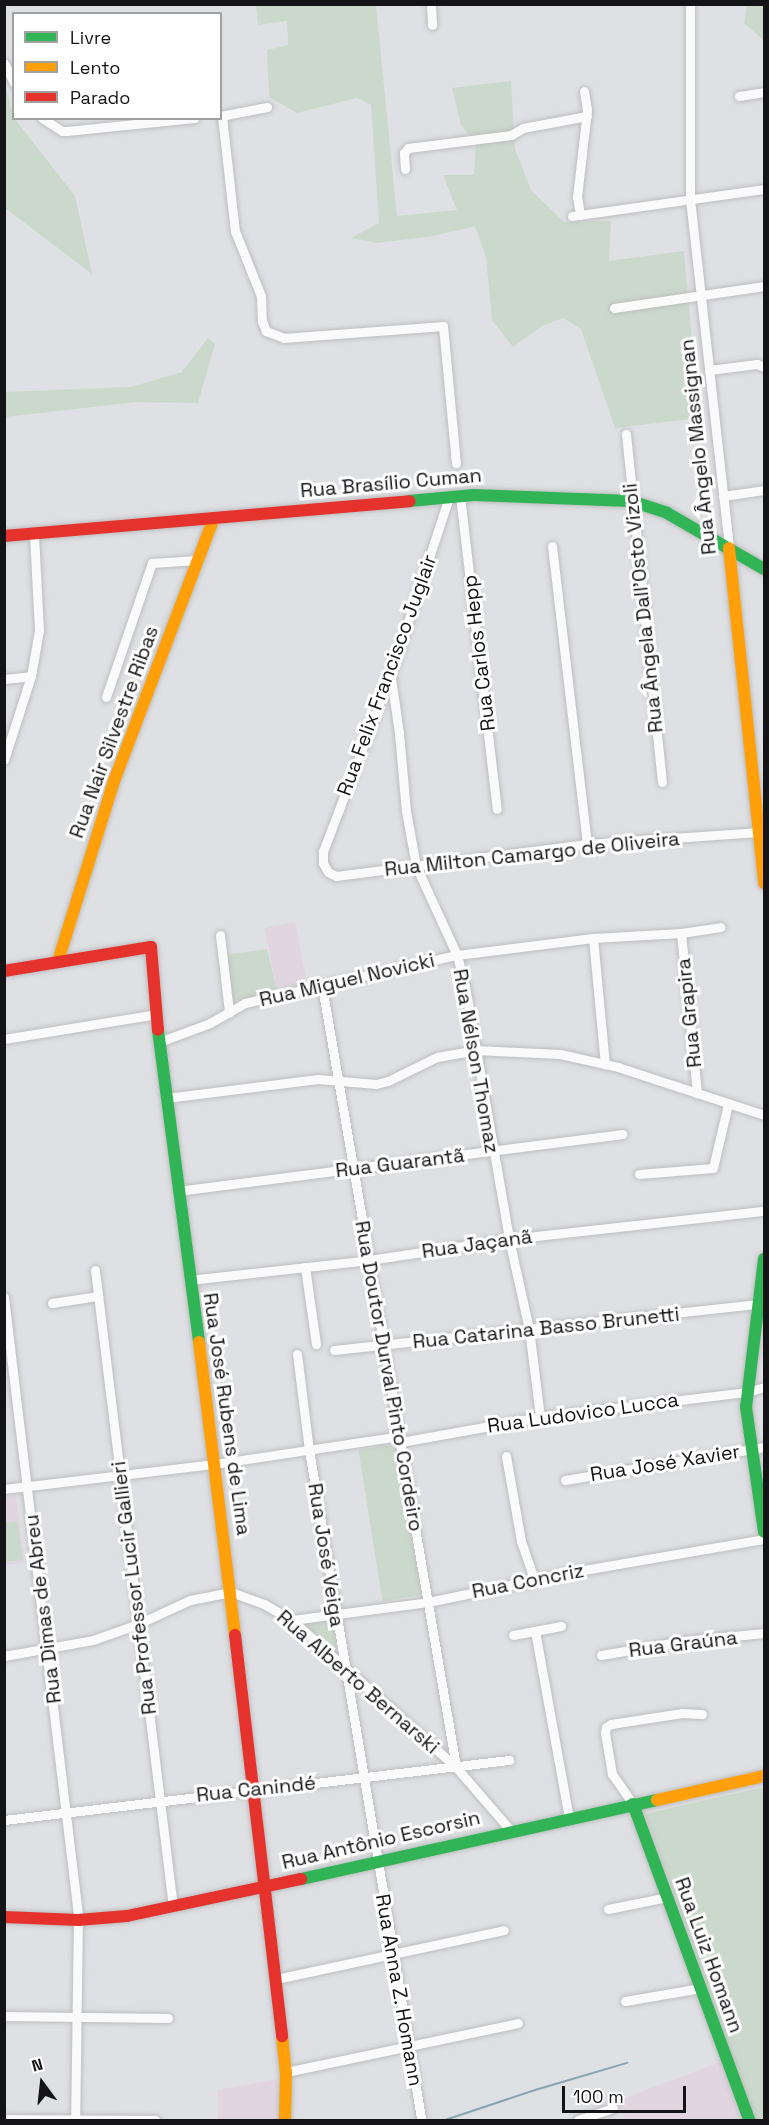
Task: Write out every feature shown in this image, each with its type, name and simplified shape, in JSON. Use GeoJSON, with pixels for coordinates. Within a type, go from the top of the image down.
{"type":"FeatureCollection","features":[{"type":"Feature","properties":{"kind":"street"},"geometry":{"type":"LineString","coordinates":[[431,4],[432,26]]}},
{"type":"Feature","properties":{"kind":"street","name":"Rua Ângelo Massignan"},"geometry":{"type":"LineString","coordinates":[[690,4],[690,199],[765,883]]}},
{"type":"Feature","properties":{"kind":"street"},"geometry":{"type":"LineString","coordinates":[[4,63],[12,79]]}},
{"type":"Feature","properties":{"kind":"street"},"geometry":{"type":"LineString","coordinates":[[584,91],[587,116],[576,215],[765,189]]}},
{"type":"Feature","properties":{"kind":"street"},"geometry":{"type":"LineString","coordinates":[[739,96],[765,92]]}},
{"type":"Feature","properties":{"kind":"street"},"geometry":{"type":"LineString","coordinates":[[222,116],[267,107]]}},
{"type":"Feature","properties":{"kind":"street"},"geometry":{"type":"LineString","coordinates":[[405,169],[404,153],[408,148],[511,135],[523,128],[587,116]]}},
{"type":"Feature","properties":{"kind":"street"},"geometry":{"type":"LineString","coordinates":[[45,120],[62,131],[174,120]]}},
{"type":"Feature","properties":{"kind":"street"},"geometry":{"type":"LineString","coordinates":[[221,120],[235,231],[261,296],[262,321],[266,331],[284,338],[443,326],[456,463]]}},
{"type":"Feature","properties":{"kind":"street"},"geometry":{"type":"LineString","coordinates":[[614,308],[765,286]]}},
{"type":"Feature","properties":{"kind":"street"},"geometry":{"type":"LineString","coordinates":[[709,370],[757,364],[765,367]]}},
{"type":"Feature","properties":{"kind":"street","name":"Rua Ângela Dall'Osto Vizoli"},"geometry":{"type":"LineString","coordinates":[[626,434],[631,501],[662,782]]}},
{"type":"Feature","properties":{"kind":"street"},"geometry":{"type":"LineString","coordinates":[[723,496],[765,490]]}},
{"type":"Feature","properties":{"kind":"street","name":"Rua Brasílio Cuman"},"geometry":{"type":"LineString","coordinates":[[4,536],[504,494],[631,501],[668,513],[765,569]]}},
{"type":"Feature","properties":{"kind":"street","name":"Rua Felix Francisco Juglair"},"geometry":{"type":"LineString","coordinates":[[323,851],[390,676],[454,497]]}},
{"type":"Feature","properties":{"kind":"street","name":"Rua Carlos Hepp"},"geometry":{"type":"LineString","coordinates":[[454,497],[497,810]]}},
{"type":"Feature","properties":{"kind":"street","name":"Rua Nair Silvestre Ribas"},"geometry":{"type":"LineString","coordinates":[[57,961],[114,781],[214,518]]}},
{"type":"Feature","properties":{"kind":"street"},"geometry":{"type":"LineString","coordinates":[[4,760],[31,676],[39,630],[34,534]]}},
{"type":"Feature","properties":{"kind":"street"},"geometry":{"type":"LineString","coordinates":[[552,546],[587,844]]}},
{"type":"Feature","properties":{"kind":"street"},"geometry":{"type":"LineString","coordinates":[[106,697],[152,563],[197,560]]}},
{"type":"Feature","properties":{"kind":"street"},"geometry":{"type":"LineString","coordinates":[[4,679],[31,676]]}},
{"type":"Feature","properties":{"kind":"street","name":"Rua Nélson Thomaz"},"geometry":{"type":"LineString","coordinates":[[390,676],[399,733],[406,811],[416,866],[457,955],[509,1239],[529,1329],[540,1417]]}},
{"type":"Feature","properties":{"kind":"street","name":"Rua Milton Camargo de Oliveira"},"geometry":{"type":"LineString","coordinates":[[323,851],[323,863],[328,872],[336,876],[587,844],[759,832]]}},
{"type":"Feature","properties":{"kind":"street","name":"Rua Miguel Novicki"},"geometry":{"type":"LineString","coordinates":[[159,1042],[210,1023],[245,1003],[457,955],[593,938],[681,933],[722,927]]}},
{"type":"Feature","properties":{"kind":"street","name":"Rua Grapira"},"geometry":{"type":"LineString","coordinates":[[681,933],[697,1093]]}},
{"type":"Feature","properties":{"kind":"street"},"geometry":{"type":"LineString","coordinates":[[220,935],[229,1012]]}},
{"type":"Feature","properties":{"kind":"street"},"geometry":{"type":"LineString","coordinates":[[593,938],[605,1064]]}},
{"type":"Feature","properties":{"kind":"street","name":"Rua José Rubens de Lima"},"geometry":{"type":"LineString","coordinates":[[57,961],[151,947],[159,1042],[231,1592],[276,1979],[285,2072],[286,2119]]}},
{"type":"Feature","properties":{"kind":"street"},"geometry":{"type":"LineString","coordinates":[[4,971],[57,961]]}},
{"type":"Feature","properties":{"kind":"street","name":"Rua Doutor Durval Pinto Cordeiro"},"geometry":{"type":"LineString","coordinates":[[322,986],[340,1079],[456,1767]]}},
{"type":"Feature","properties":{"kind":"street"},"geometry":{"type":"LineString","coordinates":[[4,1039],[157,1014]]}},
{"type":"Feature","properties":{"kind":"street"},"geometry":{"type":"LineString","coordinates":[[166,1098],[318,1079],[340,1079],[376,1084],[388,1081],[437,1057],[475,1050],[560,1054],[605,1064],[765,1115]]}},
{"type":"Feature","properties":{"kind":"street"},"geometry":{"type":"LineString","coordinates":[[639,1174],[713,1168],[728,1104]]}},
{"type":"Feature","properties":{"kind":"street","name":"Rua Guarantã"},"geometry":{"type":"LineString","coordinates":[[178,1191],[622,1134]]}},
{"type":"Feature","properties":{"kind":"street","name":"Rua Jaçanã"},"geometry":{"type":"LineString","coordinates":[[189,1280],[369,1260],[509,1239],[765,1212]]}},
{"type":"Feature","properties":{"kind":"street"},"geometry":{"type":"LineString","coordinates":[[765,1259],[746,1413],[765,1532]]}},
{"type":"Feature","properties":{"kind":"street"},"geometry":{"type":"LineString","coordinates":[[305,1267],[316,1344]]}},
{"type":"Feature","properties":{"kind":"street","name":"Rua Professor Lucir Gallieri"},"geometry":{"type":"LineString","coordinates":[[95,1270],[122,1474],[173,1907]]}},
{"type":"Feature","properties":{"kind":"street"},"geometry":{"type":"LineString","coordinates":[[52,1303],[98,1296]]}},
{"type":"Feature","properties":{"kind":"street","name":"Rua Dimas de Abreu"},"geometry":{"type":"LineString","coordinates":[[4,1297],[48,1649],[78,1920],[75,2120]]}},
{"type":"Feature","properties":{"kind":"street","name":"Rua Catarina Basso Brunetti"},"geometry":{"type":"LineString","coordinates":[[334,1350],[759,1304]]}},
{"type":"Feature","properties":{"kind":"street","name":"Rua José Veiga"},"geometry":{"type":"LineString","coordinates":[[297,1354],[309,1450],[365,1778],[376,1862]]}},
{"type":"Feature","properties":{"kind":"street","name":"Rua Ludovico Lucca"},"geometry":{"type":"LineString","coordinates":[[4,1489],[215,1464],[401,1439],[540,1417],[747,1392],[765,1387]]}},
{"type":"Feature","properties":{"kind":"street","name":"Rua José Xavier"},"geometry":{"type":"LineString","coordinates":[[565,1480],[765,1447]]}},
{"type":"Feature","properties":{"kind":"street"},"geometry":{"type":"LineString","coordinates":[[506,1456],[520,1541],[527,1567],[534,1580]]}},
{"type":"Feature","properties":{"kind":"street","name":"Rua Concriz"},"geometry":{"type":"LineString","coordinates":[[292,1620],[428,1602],[534,1580],[765,1539]]}},
{"type":"Feature","properties":{"kind":"street"},"geometry":{"type":"LineString","coordinates":[[4,1656],[93,1640],[138,1624],[190,1600],[231,1592]]}},
{"type":"Feature","properties":{"kind":"street","name":"Rua Alberto Bernarski"},"geometry":{"type":"LineString","coordinates":[[231,1592],[264,1604],[292,1620],[456,1767],[511,1830]]}},
{"type":"Feature","properties":{"kind":"street"},"geometry":{"type":"LineString","coordinates":[[513,1635],[561,1626]]}},
{"type":"Feature","properties":{"kind":"street"},"geometry":{"type":"LineString","coordinates":[[535,1631],[570,1818]]}},
{"type":"Feature","properties":{"kind":"street","name":"Rua Graúna"},"geometry":{"type":"LineString","coordinates":[[601,1655],[684,1641],[765,1633]]}},
{"type":"Feature","properties":{"kind":"street"},"geometry":{"type":"LineString","coordinates":[[633,1804],[612,1774],[604,1733],[606,1727],[611,1724],[682,1713],[702,1714]]}},
{"type":"Feature","properties":{"kind":"street","name":"Rua Canindé"},"geometry":{"type":"LineString","coordinates":[[4,1820],[509,1760]]}},
{"type":"Feature","properties":{"kind":"street","name":"Rua Antônio Escorsin"},"geometry":{"type":"LineString","coordinates":[[4,1917],[78,1920],[127,1916],[765,1776]]}},
{"type":"Feature","properties":{"kind":"street","name":"Rua Luiz Homann"},"geometry":{"type":"LineString","coordinates":[[633,1804],[749,2121]]}},
{"type":"Feature","properties":{"kind":"street","name":"Rua Anna Z. Homann"},"geometry":{"type":"LineString","coordinates":[[376,1862],[421,2118]]}},
{"type":"Feature","properties":{"kind":"street"},"geometry":{"type":"LineString","coordinates":[[608,1909],[667,1897]]}},
{"type":"Feature","properties":{"kind":"street"},"geometry":{"type":"LineString","coordinates":[[276,1979],[504,1930]]}},
{"type":"Feature","properties":{"kind":"street"},"geometry":{"type":"LineString","coordinates":[[625,2001],[700,1988]]}},
{"type":"Feature","properties":{"kind":"street"},"geometry":{"type":"LineString","coordinates":[[4,2016],[78,2015],[168,2018]]}},
{"type":"Feature","properties":{"kind":"street"},"geometry":{"type":"LineString","coordinates":[[285,2072],[409,2048],[518,2023]]}},
{"type":"Feature","properties":{"kind":"street"},"geometry":{"type":"LineString","coordinates":[[578,2121],[613,2108]]}},
{"type":"Feature","properties":{"kind":"street"},"geometry":{"type":"LineString","coordinates":[[4,2119],[155,2121]]}},
{"type":"Feature","properties":{"kind":"shaded area"},"geometry":{"type":"Polygon","coordinates":[[[295,922],[307,983],[276,989],[265,928],[295,922]]]}},
{"type":"Feature","properties":{"kind":"shaded area"},"geometry":{"type":"Polygon","coordinates":[[[16,1496],[25,1563],[5,1565],[4,1498],[16,1496]]]}},
{"type":"Feature","properties":{"kind":"shaded area"},"geometry":{"type":"Polygon","coordinates":[[[720,2062],[741,2120],[624,2120],[617,2101],[720,2062]]]}},
{"type":"Feature","properties":{"kind":"shaded area"},"geometry":{"type":"Polygon","coordinates":[[[277,2079],[281,2120],[218,2120],[218,2090],[277,2079]]]}},
{"type":"Feature","properties":{"kind":"green space"},"geometry":{"type":"Polygon","coordinates":[[[256,5],[376,5],[397,216],[457,210],[443,175],[474,175],[476,143],[461,125],[452,88],[511,81],[515,149],[531,190],[564,222],[611,221],[609,261],[684,251],[699,418],[615,428],[581,329],[563,318],[542,326],[513,347],[492,320],[486,257],[475,226],[434,236],[377,243],[351,238],[379,223],[371,105],[357,98],[297,113],[269,97],[267,50],[288,45],[287,21],[258,25],[256,5]]]}},
{"type":"Feature","properties":{"kind":"green space"},"geometry":{"type":"Polygon","coordinates":[[[747,5],[764,5],[764,41],[744,23],[747,5]]]}},
{"type":"Feature","properties":{"kind":"green space"},"geometry":{"type":"Polygon","coordinates":[[[5,84],[12,110],[12,120],[16,120],[75,196],[92,274],[5,208],[5,84]]]}},
{"type":"Feature","properties":{"kind":"green space"},"geometry":{"type":"Polygon","coordinates":[[[208,338],[215,344],[198,403],[136,402],[5,417],[5,392],[131,387],[182,372],[208,338]]]}},
{"type":"Feature","properties":{"kind":"green space"},"geometry":{"type":"Polygon","coordinates":[[[267,949],[277,991],[231,1001],[226,955],[267,949]]]}},
{"type":"Feature","properties":{"kind":"green space"},"geometry":{"type":"Polygon","coordinates":[[[397,1444],[421,1595],[382,1601],[358,1450],[397,1444]]]}},
{"type":"Feature","properties":{"kind":"green space"},"geometry":{"type":"Polygon","coordinates":[[[17,1521],[23,1560],[5,1562],[5,1523],[17,1521]]]}},
{"type":"Feature","properties":{"kind":"green space"},"geometry":{"type":"Polygon","coordinates":[[[332,1619],[337,1656],[303,1622],[332,1619]]]}},
{"type":"Feature","properties":{"kind":"green space"},"geometry":{"type":"Polygon","coordinates":[[[764,1787],[764,2120],[755,2120],[645,1814],[764,1787]]]}},
{"type":"Feature","properties":{"kind":"waterway"},"geometry":{"type":"LineString","coordinates":[[445,2120],[627,2063]]}},
{"type":"Feature","properties":{"kind":"traffic: fast"},"geometry":{"type":"LineString","coordinates":[[409,501],[474,495],[631,501],[667,513],[764,569]]}},
{"type":"Feature","properties":{"kind":"traffic: fast"},"geometry":{"type":"LineString","coordinates":[[158,1030],[199,1342]]}},
{"type":"Feature","properties":{"kind":"traffic: fast"},"geometry":{"type":"LineString","coordinates":[[764,1259],[746,1407],[764,1532]]}},
{"type":"Feature","properties":{"kind":"traffic: fast"},"geometry":{"type":"LineString","coordinates":[[301,1879],[657,1800]]}},
{"type":"Feature","properties":{"kind":"traffic: fast"},"geometry":{"type":"LineString","coordinates":[[633,1804],[749,2120]]}},
{"type":"Feature","properties":{"kind":"traffic: slow"},"geometry":{"type":"LineString","coordinates":[[58,961],[114,781],[214,518]]}},
{"type":"Feature","properties":{"kind":"traffic: slow"},"geometry":{"type":"LineString","coordinates":[[729,548],[764,883]]}},
{"type":"Feature","properties":{"kind":"traffic: slow"},"geometry":{"type":"LineString","coordinates":[[199,1342],[235,1635]]}},
{"type":"Feature","properties":{"kind":"traffic: slow"},"geometry":{"type":"LineString","coordinates":[[657,1800],[764,1776]]}},
{"type":"Feature","properties":{"kind":"traffic: slow"},"geometry":{"type":"LineString","coordinates":[[282,2036],[286,2072],[285,2120]]}},
{"type":"Feature","properties":{"kind":"traffic: jam"},"geometry":{"type":"LineString","coordinates":[[4,536],[409,501]]}},
{"type":"Feature","properties":{"kind":"traffic: jam"},"geometry":{"type":"LineString","coordinates":[[4,971],[151,947],[158,1030]]}},
{"type":"Feature","properties":{"kind":"traffic: jam"},"geometry":{"type":"LineString","coordinates":[[235,1635],[282,2036]]}},
{"type":"Feature","properties":{"kind":"traffic: jam"},"geometry":{"type":"LineString","coordinates":[[4,1917],[78,1920],[127,1916],[301,1879]]}}]}
